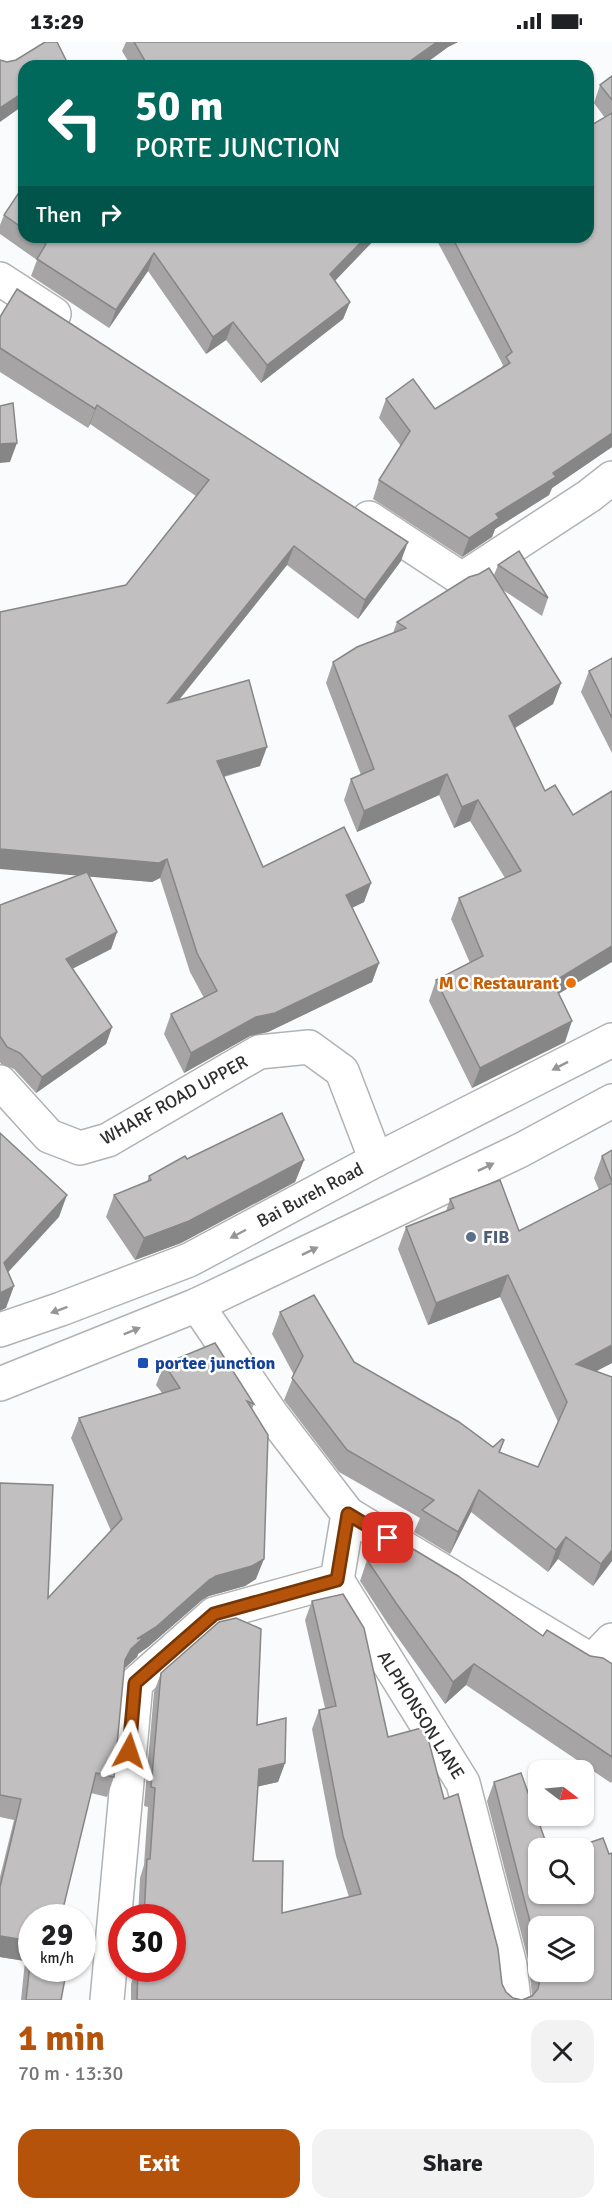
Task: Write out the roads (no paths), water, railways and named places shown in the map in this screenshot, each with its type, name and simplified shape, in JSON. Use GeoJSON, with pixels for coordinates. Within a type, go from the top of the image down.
{"type":"FeatureCollection","features":[{"type":"Feature","properties":{"kind":"main road"},"geometry":{"type":"LineString","coordinates":[[0,61],[34,42]]}},
{"type":"Feature","properties":{"kind":"main road"},"geometry":{"type":"LineString","coordinates":[[0,279],[80,331]]}},
{"type":"Feature","properties":{"kind":"main road"},"geometry":{"type":"LineString","coordinates":[[341,500],[462,579],[589,496],[612,478]]}},
{"type":"Feature","properties":{"kind":"main road","name":"Bai Bureh Road"},"geometry":{"type":"LineString","coordinates":[[0,1330],[189,1260],[376,1160],[612,1040]]}},
{"type":"Feature","properties":{"kind":"main road","name":"WHARF ROAD UPPER"},"geometry":{"type":"LineString","coordinates":[[0,1082],[49,1136],[80,1148],[108,1140],[259,1052],[309,1047],[342,1071],[376,1160]]}},
{"type":"Feature","properties":{"kind":"main road"},"geometry":{"type":"LineString","coordinates":[[0,1384],[197,1305],[520,1150],[612,1101]]}},
{"type":"Feature","properties":{"kind":"main road"},"geometry":{"type":"LineString","coordinates":[[197,1305],[272,1415],[348,1514],[605,1658]]}},
{"type":"Feature","properties":{"kind":"main road"},"geometry":{"type":"LineString","coordinates":[[107,2000],[135,1683],[214,1614],[337,1580],[348,1514]]}},
{"type":"Feature","properties":{"kind":"main road","name":"ALPHONSON LANE"},"geometry":{"type":"LineString","coordinates":[[337,1580],[463,1783],[510,1965],[514,2000]]}},
{"type":"Feature","properties":{"kind":"place","name":"M C Restaurant"},"geometry":{"type":"Point","coordinates":[571,983]}},
{"type":"Feature","properties":{"kind":"place","name":"FIB"},"geometry":{"type":"Point","coordinates":[471,1237]}},
{"type":"Feature","properties":{"kind":"place","name":"portee junction"},"geometry":{"type":"Point","coordinates":[143,1363]}}]}
